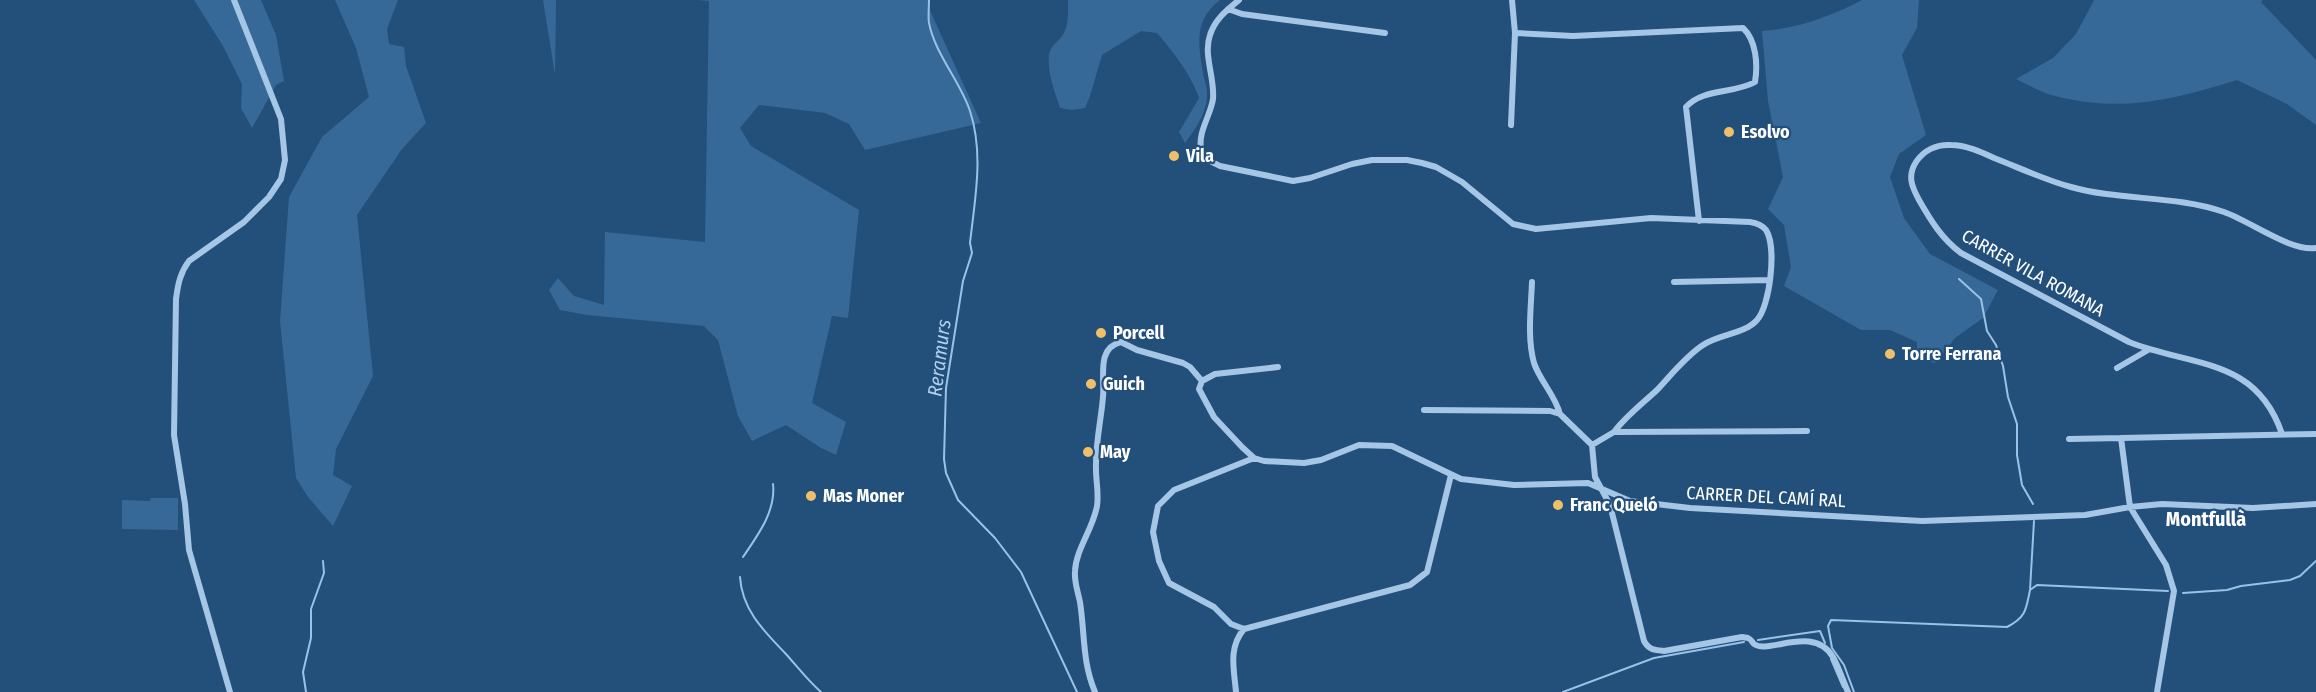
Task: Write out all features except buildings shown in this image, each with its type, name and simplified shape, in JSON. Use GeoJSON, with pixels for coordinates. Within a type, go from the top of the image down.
{"type":"FeatureCollection","features":[{"type":"Feature","properties":{"kind":"street"},"geometry":{"type":"LineString","coordinates":[[230,692],[189,550],[185,504],[174,435],[176,299],[183,269],[189,261],[244,222],[269,197],[281,179],[285,160],[281,119],[234,0]]}},
{"type":"Feature","properties":{"kind":"street"},"geometry":{"type":"LineString","coordinates":[[1239,0],[1220,16],[1209,37],[1213,99],[1201,141],[1204,155],[1211,162],[1220,166],[1293,181],[1362,162],[1388,159],[1407,160],[1436,167],[1448,173],[1506,219],[1522,227],[1551,228],[1651,218],[1750,222],[1766,230],[1771,250],[1770,280],[1760,317],[1752,325],[1702,345],[1625,418],[1614,432],[1592,445]]}},
{"type":"Feature","properties":{"kind":"street"},"geometry":{"type":"LineString","coordinates":[[1511,125],[1515,33],[1512,0]]}},
{"type":"Feature","properties":{"kind":"street"},"geometry":{"type":"LineString","coordinates":[[1228,9],[1242,14],[1385,33]]}},
{"type":"Feature","properties":{"kind":"street"},"geometry":{"type":"LineString","coordinates":[[1515,33],[1573,36],[1743,28],[1752,36],[1757,72],[1755,82],[1746,88],[1706,95],[1692,100],[1686,107],[1699,221]]}},
{"type":"Feature","properties":{"kind":"street","name":"CARRER VILA ROMANA"},"geometry":{"type":"LineString","coordinates":[[2282,434],[2277,417],[2258,391],[2247,381],[2210,366],[2148,350],[2129,342],[1976,262],[1948,244],[1939,233],[1912,186],[1911,176],[1919,157],[1927,150],[1938,146],[1962,146],[2070,187],[2099,193],[2200,205],[2236,216],[2299,248],[2316,248]]}},
{"type":"Feature","properties":{"kind":"street"},"geometry":{"type":"LineString","coordinates":[[1674,282],[1770,280]]}},
{"type":"Feature","properties":{"kind":"street"},"geometry":{"type":"LineString","coordinates":[[1532,282],[1531,326],[1534,363],[1560,414]]}},
{"type":"Feature","properties":{"kind":"street"},"geometry":{"type":"LineString","coordinates":[[1095,692],[1085,663],[1075,568],[1079,552],[1093,522],[1099,492],[1096,470],[1098,432],[1104,395],[1104,359],[1108,349],[1114,343],[1121,342],[1137,350],[1183,363],[1190,367],[1202,381]]}},
{"type":"Feature","properties":{"kind":"street"},"geometry":{"type":"LineString","coordinates":[[2117,368],[2148,350]]}},
{"type":"Feature","properties":{"kind":"street"},"geometry":{"type":"LineString","coordinates":[[1244,629],[1231,624],[1214,607],[1169,583],[1159,561],[1154,532],[1158,506],[1174,490],[1254,458],[1214,417],[1199,389],[1202,381],[1215,374],[1278,367]]}},
{"type":"Feature","properties":{"kind":"street"},"geometry":{"type":"LineString","coordinates":[[1424,410],[1550,411],[1560,414],[1592,445],[1595,477],[1610,505],[1644,641],[1648,647],[1664,651],[1742,637],[1760,646],[1796,641],[1809,642],[1827,650],[1848,692]]}},
{"type":"Feature","properties":{"kind":"street"},"geometry":{"type":"LineString","coordinates":[[1614,432],[1807,431]]}},
{"type":"Feature","properties":{"kind":"street"},"geometry":{"type":"LineString","coordinates":[[2069,439],[2316,434]]}},
{"type":"Feature","properties":{"kind":"street"},"geometry":{"type":"LineString","coordinates":[[2121,438],[2130,507],[2166,565],[2174,591],[2157,692]]}},
{"type":"Feature","properties":{"kind":"street","name":"CARRER DEL CAMÍ RAL"},"geometry":{"type":"LineString","coordinates":[[1254,458],[1286,464],[1304,463],[1321,460],[1348,448],[1374,445],[1392,446],[1461,479],[1488,483],[1514,485],[1588,483],[1630,501],[1690,508],[1922,521],[2085,515],[2162,504],[2253,508],[2316,504]]}},
{"type":"Feature","properties":{"kind":"street"},"geometry":{"type":"LineString","coordinates":[[1236,692],[1233,653],[1235,639],[1244,629],[1410,585],[1427,572],[1451,475]]}},
{"type":"Feature","properties":{"kind":"shaded area"},"geometry":{"type":"Polygon","coordinates":[[[194,0],[261,0],[276,35],[284,81],[276,85],[252,128],[241,108],[242,84],[223,46],[194,0]]]}},
{"type":"Feature","properties":{"kind":"shaded area"},"geometry":{"type":"Polygon","coordinates":[[[335,0],[398,0],[387,29],[389,44],[404,47],[406,66],[426,123],[402,149],[357,215],[373,376],[336,449],[333,475],[352,486],[333,526],[308,497],[296,478],[280,321],[289,197],[322,137],[369,97],[356,48],[335,0]]]}},
{"type":"Feature","properties":{"kind":"shaded area"},"geometry":{"type":"Polygon","coordinates":[[[543,0],[556,0],[555,75],[543,0]]]}},
{"type":"Feature","properties":{"kind":"shaded area"},"geometry":{"type":"Polygon","coordinates":[[[698,0],[928,0],[928,6],[981,123],[865,150],[849,124],[825,113],[759,105],[740,128],[751,146],[859,210],[848,318],[832,316],[812,403],[846,422],[836,455],[786,425],[752,441],[738,416],[718,340],[704,326],[587,315],[560,310],[549,290],[558,278],[574,296],[604,305],[605,232],[705,242],[709,1],[698,0]]]}},
{"type":"Feature","properties":{"kind":"shaded area"},"geometry":{"type":"Polygon","coordinates":[[[1068,0],[1220,0],[1202,24],[1199,42],[1207,90],[1206,106],[1185,143],[1179,132],[1199,98],[1186,72],[1157,33],[1141,31],[1102,55],[1085,108],[1072,110],[1060,108],[1050,76],[1049,56],[1051,49],[1066,29],[1068,0]]]}},
{"type":"Feature","properties":{"kind":"shaded area"},"geometry":{"type":"Polygon","coordinates":[[[1862,0],[1919,0],[1917,28],[1902,55],[1926,135],[1899,154],[1890,177],[1904,218],[1930,254],[1998,290],[1983,318],[1955,338],[1936,363],[1917,360],[1917,342],[1890,330],[1861,330],[1784,286],[1791,267],[1784,225],[1768,209],[1783,177],[1768,101],[1762,31],[1788,28],[1814,21],[1862,0]]]}},
{"type":"Feature","properties":{"kind":"shaded area"},"geometry":{"type":"Polygon","coordinates":[[[2094,0],[2263,0],[2261,2],[2316,60],[2316,125],[2287,104],[2237,80],[2169,98],[2125,104],[2080,101],[2055,96],[2016,79],[2053,58],[2076,34],[2094,0]]]}},
{"type":"Feature","properties":{"kind":"shaded area"},"geometry":{"type":"Polygon","coordinates":[[[151,498],[178,498],[178,530],[122,529],[122,500],[150,501],[151,498]]]}},
{"type":"Feature","properties":{"kind":"waterway","name":"Reramurs"},"geometry":{"type":"LineString","coordinates":[[929,0],[932,34],[966,100],[977,143],[976,193],[970,243],[972,253],[963,281],[946,388],[944,459],[946,473],[958,500],[995,538],[1021,572],[1077,692]]}},
{"type":"Feature","properties":{"kind":"waterway"},"geometry":{"type":"LineString","coordinates":[[1959,279],[1981,299],[1987,331],[1996,345],[2003,366],[2008,397],[2017,424],[2017,455],[2022,485],[2033,504]]}},
{"type":"Feature","properties":{"kind":"waterway"},"geometry":{"type":"LineString","coordinates":[[743,557],[769,513],[773,484]]}},
{"type":"Feature","properties":{"kind":"waterway"},"geometry":{"type":"LineString","coordinates":[[2030,590],[2034,521]]}},
{"type":"Feature","properties":{"kind":"waterway"},"geometry":{"type":"LineString","coordinates":[[306,692],[303,672],[311,638],[311,609],[324,573],[323,561]]}},
{"type":"Feature","properties":{"kind":"waterway"},"geometry":{"type":"LineString","coordinates":[[2183,593],[2227,590],[2290,580],[2300,576],[2316,561]]}},
{"type":"Feature","properties":{"kind":"waterway"},"geometry":{"type":"LineString","coordinates":[[740,577],[745,600],[755,619],[821,692]]}},
{"type":"Feature","properties":{"kind":"waterway"},"geometry":{"type":"LineString","coordinates":[[1854,692],[1844,665],[1832,648],[1828,626],[1831,620],[2007,627],[2022,616],[2030,590],[2037,585],[2168,591]]}},
{"type":"Feature","properties":{"kind":"waterway"},"geometry":{"type":"LineString","coordinates":[[1758,640],[1820,631],[1825,643]]}},
{"type":"Feature","properties":{"kind":"waterway"},"geometry":{"type":"LineString","coordinates":[[1563,692],[1654,658],[1744,642]]}},
{"type":"Feature","properties":{"kind":"waterway"},"geometry":{"type":"LineString","coordinates":[[1831,659],[1843,687]]}},
{"type":"Feature","properties":{"kind":"place","name":"Esolvo"},"geometry":{"type":"Point","coordinates":[1729,132]}},
{"type":"Feature","properties":{"kind":"place","name":"Vila"},"geometry":{"type":"Point","coordinates":[1174,156]}},
{"type":"Feature","properties":{"kind":"place","name":"Porcell"},"geometry":{"type":"Point","coordinates":[1101,333]}},
{"type":"Feature","properties":{"kind":"place","name":"Torre Ferrana"},"geometry":{"type":"Point","coordinates":[1890,354]}},
{"type":"Feature","properties":{"kind":"place","name":"Guich"},"geometry":{"type":"Point","coordinates":[1091,384]}},
{"type":"Feature","properties":{"kind":"place","name":"May"},"geometry":{"type":"Point","coordinates":[1088,452]}},
{"type":"Feature","properties":{"kind":"place","name":"Mas Moner"},"geometry":{"type":"Point","coordinates":[811,496]}},
{"type":"Feature","properties":{"kind":"place","name":"Franc Queló"},"geometry":{"type":"Point","coordinates":[1558,505]}},
{"type":"Feature","properties":{"kind":"district","name":"Montfullà"},"geometry":{"type":"Point","coordinates":[2206,519]}}]}
